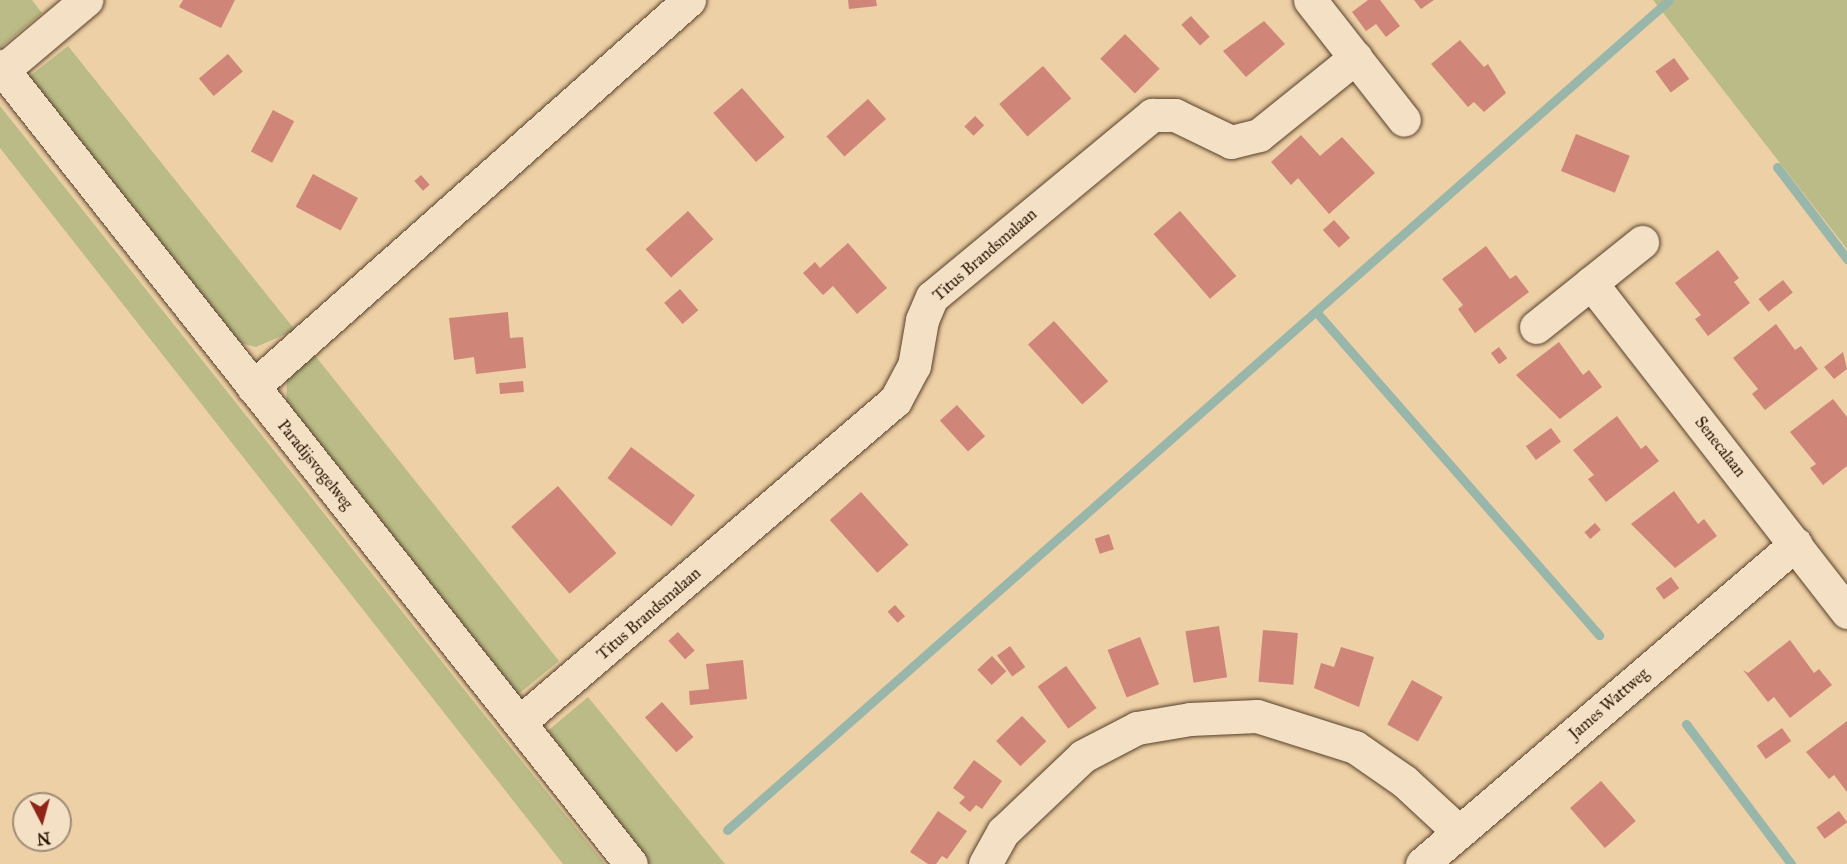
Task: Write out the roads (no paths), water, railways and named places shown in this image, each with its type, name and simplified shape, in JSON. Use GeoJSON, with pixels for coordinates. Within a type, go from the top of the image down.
{"type":"FeatureCollection","features":[{"type":"Feature","properties":{"kind":"street"},"geometry":{"type":"LineString","coordinates":[[1,68],[86,0]]}},
{"type":"Feature","properties":{"kind":"street"},"geometry":{"type":"LineString","coordinates":[[253,387],[689,0]]}},
{"type":"Feature","properties":{"kind":"street"},"geometry":{"type":"LineString","coordinates":[[1310,0],[1404,120]]}},
{"type":"Feature","properties":{"kind":"street","name":"Titus Brandsmalaan"},"geometry":{"type":"LineString","coordinates":[[520,722],[895,401],[914,366],[922,320],[932,297],[1152,115],[1175,115],[1231,142],[1259,135],[1356,57]]}},
{"type":"Feature","properties":{"kind":"street","name":"Paradijsvogelweg"},"geometry":{"type":"LineString","coordinates":[[1,68],[631,864]]}},
{"type":"Feature","properties":{"kind":"street"},"geometry":{"type":"LineString","coordinates":[[1536,327],[1642,242]]}},
{"type":"Feature","properties":{"kind":"street","name":"Senecalaan"},"geometry":{"type":"LineString","coordinates":[[1591,283],[1847,612]]}},
{"type":"Feature","properties":{"kind":"street","name":"James Wattweg"},"geometry":{"type":"LineString","coordinates":[[1422,864],[1796,544]]}},
{"type":"Feature","properties":{"kind":"street"},"geometry":{"type":"LineString","coordinates":[[985,864],[1003,832],[1083,756],[1137,728],[1190,719],[1257,716],[1355,747],[1404,781],[1459,832]]}},
{"type":"Feature","properties":{"kind":"waterway"},"geometry":{"type":"LineString","coordinates":[[727,830],[1669,0]]}},
{"type":"Feature","properties":{"kind":"waterway"},"geometry":{"type":"LineString","coordinates":[[1777,167],[1847,259]]}},
{"type":"Feature","properties":{"kind":"waterway"},"geometry":{"type":"LineString","coordinates":[[1318,314],[1599,635]]}},
{"type":"Feature","properties":{"kind":"waterway"},"geometry":{"type":"LineString","coordinates":[[1686,724],[1791,864]]}}]}
